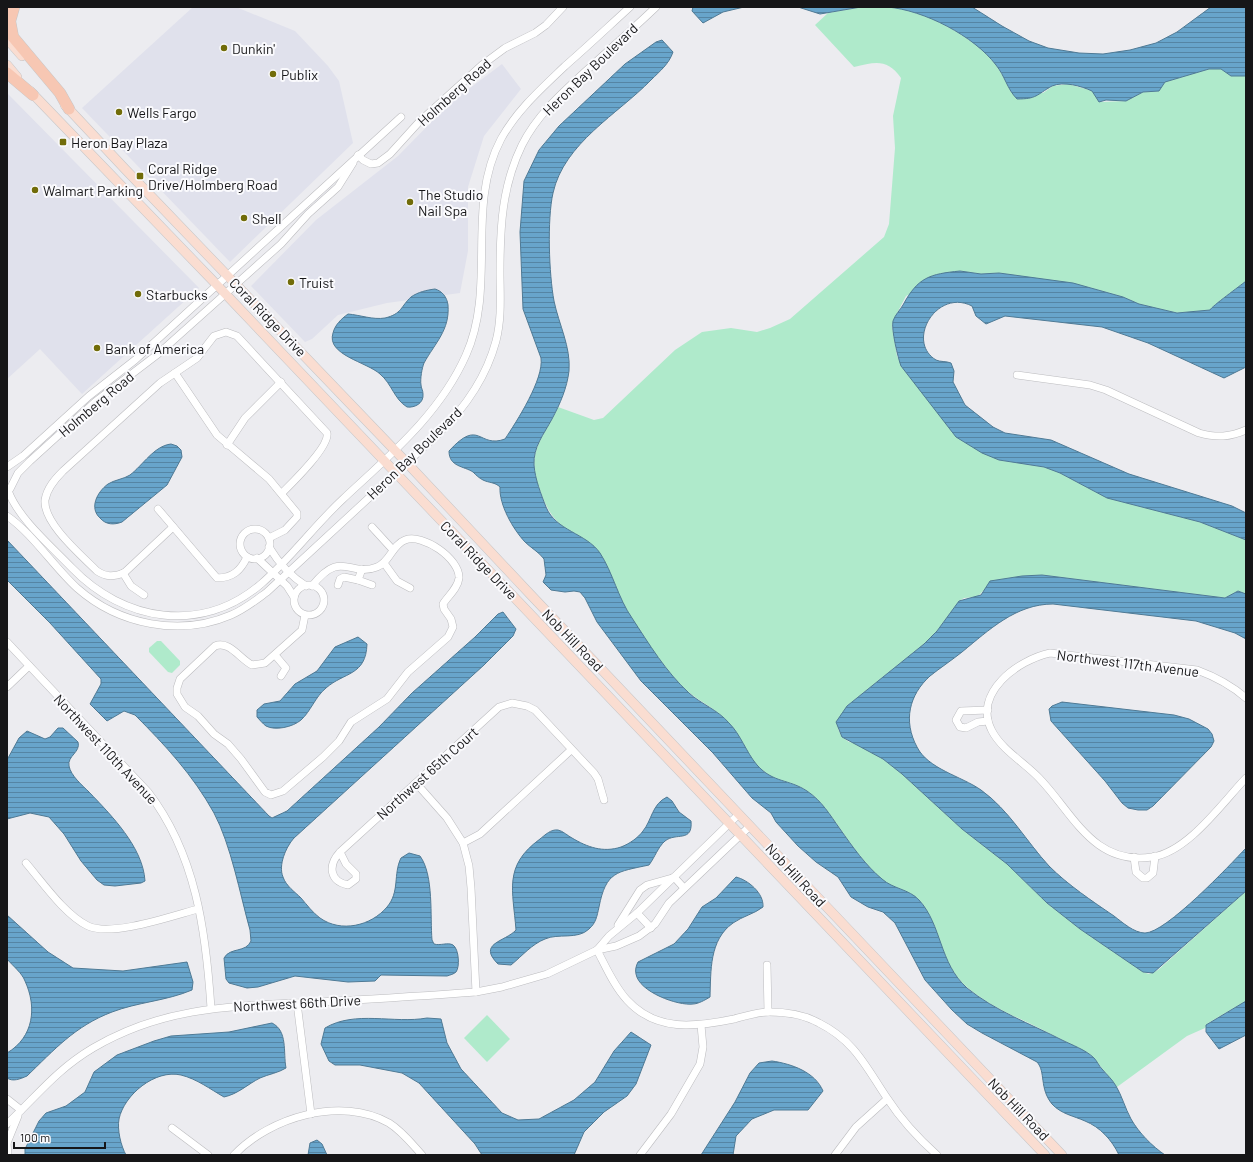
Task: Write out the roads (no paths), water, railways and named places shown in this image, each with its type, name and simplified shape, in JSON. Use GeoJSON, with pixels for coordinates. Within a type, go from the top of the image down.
{"type":"FeatureCollection","features":[{"type":"Feature","properties":{"kind":"highway"},"geometry":{"type":"LineString","coordinates":[[14,7],[10,21],[13,37],[60,93],[69,109]]}},
{"type":"Feature","properties":{"kind":"highway"},"geometry":{"type":"LineString","coordinates":[[7,73],[33,95]]}},
{"type":"Feature","properties":{"kind":"main road","name":"Coral Ridge Drive"},"geometry":{"type":"LineString","coordinates":[[7,39],[69,109],[407,462],[530,594]]}},
{"type":"Feature","properties":{"kind":"main road","name":"Coral Ridge Drive"},"geometry":{"type":"LineString","coordinates":[[7,65],[33,95],[216,284],[383,461],[520,603]]}},
{"type":"Feature","properties":{"kind":"main road","name":"Nob Hill Road"},"geometry":{"type":"LineString","coordinates":[[530,594],[1062,1155]]}},
{"type":"Feature","properties":{"kind":"main road","name":"Nob Hill Road"},"geometry":{"type":"LineString","coordinates":[[520,603],[1045,1155]]}},
{"type":"Feature","properties":{"kind":"street","name":"Holmberg Road"},"geometry":{"type":"LineString","coordinates":[[554,15],[557,7]]}},
{"type":"Feature","properties":{"kind":"street","name":"Holmberg Road"},"geometry":{"type":"LineString","coordinates":[[358,155],[363,160],[371,164],[382,160],[419,122],[482,65],[505,48],[535,33],[546,25],[563,7]]}},
{"type":"Feature","properties":{"kind":"street","name":"Heron Bay Boulevard"},"geometry":{"type":"LineString","coordinates":[[7,480],[9,494],[19,511],[83,579],[108,598],[138,611],[155,615],[172,616],[207,612],[226,606],[243,597],[273,573],[337,504],[424,421],[440,401],[466,355],[474,334],[482,285],[482,203],[492,160],[500,141],[523,107],[630,7]]}},
{"type":"Feature","properties":{"kind":"street","name":"Heron Bay Boulevard"},"geometry":{"type":"LineString","coordinates":[[7,516],[84,594],[106,608],[146,623],[171,626],[211,622],[232,615],[250,605],[281,580],[457,415],[476,389],[488,364],[496,340],[501,307],[501,215],[506,188],[523,145],[544,113],[560,95],[654,8]]}},
{"type":"Feature","properties":{"kind":"street"},"geometry":{"type":"LineString","coordinates":[[358,155],[401,117]]}},
{"type":"Feature","properties":{"kind":"street","name":"Holmberg Road"},"geometry":{"type":"LineString","coordinates":[[7,467],[23,456],[89,396],[135,360],[358,155]]}},
{"type":"Feature","properties":{"kind":"street","name":"Holmberg Road"},"geometry":{"type":"LineString","coordinates":[[9,494],[18,473],[30,461],[95,402],[158,354],[224,293],[281,244],[303,220],[338,187],[358,155]]}},
{"type":"Feature","properties":{"kind":"street"},"geometry":{"type":"LineString","coordinates":[[173,527],[123,573],[109,576],[97,571],[58,530],[45,506],[46,494],[55,479],[63,471],[149,392],[196,358],[214,336],[226,332],[238,336],[323,428],[328,437],[320,451],[282,493]]}},
{"type":"Feature","properties":{"kind":"street"},"geometry":{"type":"LineString","coordinates":[[175,374],[209,426],[226,445],[254,465],[293,506],[297,518],[285,530],[269,538]]}},
{"type":"Feature","properties":{"kind":"street"},"geometry":{"type":"LineString","coordinates":[[1017,375],[1090,384],[1106,390],[1199,434],[1210,437],[1236,435],[1246,430]]}},
{"type":"Feature","properties":{"kind":"street"},"geometry":{"type":"LineString","coordinates":[[226,445],[245,418],[281,382]]}},
{"type":"Feature","properties":{"kind":"street"},"geometry":{"type":"LineString","coordinates":[[158,509],[218,578],[225,578],[234,574],[244,564],[247,557]]}},
{"type":"Feature","properties":{"kind":"street"},"geometry":{"type":"LineString","coordinates":[[372,527],[393,550]]}},
{"type":"Feature","properties":{"kind":"street"},"geometry":{"type":"LineString","coordinates":[[257,529],[262,531],[269,538],[269,547],[265,555],[258,558],[247,557],[243,553],[240,544],[241,539],[247,531],[257,529]]}},
{"type":"Feature","properties":{"kind":"street"},"geometry":{"type":"LineString","coordinates":[[294,597],[299,589],[309,586],[330,568],[339,565],[362,569],[376,567],[384,563],[393,550],[405,540],[413,538],[433,544],[451,561],[457,570],[459,577],[458,584],[443,604],[444,609],[451,619],[452,631],[448,637],[408,672],[387,699],[352,722],[339,741],[324,758],[283,791],[272,795],[265,792],[228,744],[214,734],[198,716],[185,707],[177,694],[180,679],[215,646],[226,645],[252,665],[265,663],[302,630],[305,615]]}},
{"type":"Feature","properties":{"kind":"street"},"geometry":{"type":"LineString","coordinates":[[258,558],[291,591],[297,610],[305,615],[314,614],[321,608],[323,604],[322,594],[316,588],[309,586],[289,572],[269,547]]}},
{"type":"Feature","properties":{"kind":"street"},"geometry":{"type":"LineString","coordinates":[[384,563],[397,581],[410,588]]}},
{"type":"Feature","properties":{"kind":"street"},"geometry":{"type":"LineString","coordinates":[[358,580],[362,569]]}},
{"type":"Feature","properties":{"kind":"street"},"geometry":{"type":"LineString","coordinates":[[123,573],[131,586],[144,595]]}},
{"type":"Feature","properties":{"kind":"street"},"geometry":{"type":"LineString","coordinates":[[338,585],[340,579],[344,578],[358,580],[372,585]]}},
{"type":"Feature","properties":{"kind":"street","name":"Northwest 110th Avenue"},"geometry":{"type":"LineString","coordinates":[[7,642],[148,792],[158,804],[177,838],[188,866],[206,947],[210,1008]]}},
{"type":"Feature","properties":{"kind":"street","name":"Northwest 117th Avenue"},"geometry":{"type":"LineString","coordinates":[[1134,857],[1108,851],[1088,837],[1039,778],[1001,743],[992,732],[988,715],[993,692],[999,682],[1024,662],[1036,656],[1050,653],[1197,670],[1216,677],[1246,698]]}},
{"type":"Feature","properties":{"kind":"street"},"geometry":{"type":"LineString","coordinates":[[275,655],[286,668],[281,676]]}},
{"type":"Feature","properties":{"kind":"street"},"geometry":{"type":"LineString","coordinates":[[7,687],[29,666]]}},
{"type":"Feature","properties":{"kind":"street","name":"Northwest 65th Court"},"geometry":{"type":"LineString","coordinates":[[340,852],[499,707],[512,703],[535,710],[571,750]]}},
{"type":"Feature","properties":{"kind":"street"},"geometry":{"type":"LineString","coordinates":[[463,843],[480,834],[571,750],[598,779],[604,800]]}},
{"type":"Feature","properties":{"kind":"street"},"geometry":{"type":"LineString","coordinates":[[1156,856],[1152,873],[1147,878],[1143,878],[1136,872],[1134,857],[1156,856],[1179,846],[1191,837],[1246,778]]}},
{"type":"Feature","properties":{"kind":"street"},"geometry":{"type":"LineString","coordinates":[[416,783],[447,818],[463,843],[469,866],[471,888],[476,992]]}},
{"type":"Feature","properties":{"kind":"street","name":"Northwest 66th Drive"},"geometry":{"type":"LineString","coordinates":[[609,936],[637,913],[739,814]]}},
{"type":"Feature","properties":{"kind":"street","name":"Northwest 66th Drive"},"geometry":{"type":"LineString","coordinates":[[7,1124],[51,1079],[72,1062],[117,1035],[162,1018],[210,1008],[476,992],[502,987],[547,974],[597,950],[616,946],[651,928],[662,916],[669,903],[750,826]]}},
{"type":"Feature","properties":{"kind":"street"},"geometry":{"type":"LineString","coordinates":[[26,863],[71,914],[89,926],[116,930],[198,909]]}},
{"type":"Feature","properties":{"kind":"street"},"geometry":{"type":"LineString","coordinates":[[674,877],[684,888]]}},
{"type":"Feature","properties":{"kind":"street","name":"Northwest 66th Drive"},"geometry":{"type":"LineString","coordinates":[[597,950],[623,919],[640,890],[647,885],[674,877]]}},
{"type":"Feature","properties":{"kind":"street"},"geometry":{"type":"LineString","coordinates":[[637,913],[651,928]]}},
{"type":"Feature","properties":{"kind":"street"},"geometry":{"type":"LineString","coordinates":[[597,950],[616,985],[625,998],[636,1008],[664,1024],[682,1026],[701,1025],[768,1012],[801,1016],[818,1022],[833,1031],[860,1055],[887,1099],[937,1155]]}},
{"type":"Feature","properties":{"kind":"street"},"geometry":{"type":"LineString","coordinates":[[767,965],[768,1012]]}},
{"type":"Feature","properties":{"kind":"street"},"geometry":{"type":"LineString","coordinates":[[297,1003],[312,1114]]}},
{"type":"Feature","properties":{"kind":"street"},"geometry":{"type":"LineString","coordinates":[[640,1155],[671,1114],[700,1064],[703,1047],[701,1025]]}},
{"type":"Feature","properties":{"kind":"street"},"geometry":{"type":"LineString","coordinates":[[7,1099],[21,1110]]}},
{"type":"Feature","properties":{"kind":"street"},"geometry":{"type":"LineString","coordinates":[[835,1155],[856,1127],[887,1099]]}},
{"type":"Feature","properties":{"kind":"street","name":"Northwest 66th Drive"},"geometry":{"type":"LineString","coordinates":[[8,1155],[7,1143],[21,1110]]}},
{"type":"Feature","properties":{"kind":"street"},"geometry":{"type":"LineString","coordinates":[[234,1155],[250,1140],[287,1120],[312,1114],[344,1111],[362,1113],[376,1117],[400,1131],[422,1155]]}},
{"type":"Feature","properties":{"kind":"street"},"geometry":{"type":"LineString","coordinates":[[172,1128],[208,1155]]}},
{"type":"Feature","properties":{"kind":"water"},"geometry":{"type":"Polygon","coordinates":[[[693,7],[744,7],[723,12],[703,23],[692,11],[693,7]]]}},
{"type":"Feature","properties":{"kind":"water"},"geometry":{"type":"Polygon","coordinates":[[[798,7],[861,7],[820,14],[798,7]]]}},
{"type":"Feature","properties":{"kind":"water"},"geometry":{"type":"Polygon","coordinates":[[[887,7],[972,7],[1029,41],[1048,48],[1079,53],[1103,54],[1130,50],[1156,43],[1177,32],[1211,7],[1246,7],[1246,76],[1231,76],[1221,69],[1209,69],[1165,82],[1159,91],[1143,92],[1126,101],[1106,100],[1099,102],[1092,91],[1083,87],[1067,84],[1052,86],[1033,97],[1017,99],[996,65],[987,54],[975,44],[947,26],[932,19],[917,13],[887,7]]]}},
{"type":"Feature","properties":{"kind":"water"},"geometry":{"type":"Polygon","coordinates":[[[662,40],[673,52],[667,64],[638,93],[594,130],[580,144],[568,159],[559,175],[553,193],[549,232],[551,277],[556,310],[568,353],[569,371],[563,396],[535,452],[534,465],[538,486],[546,507],[557,522],[594,546],[600,553],[609,569],[627,610],[658,657],[681,685],[694,697],[725,718],[737,733],[753,760],[763,771],[775,778],[800,787],[817,799],[860,856],[876,874],[891,885],[911,893],[919,900],[927,910],[951,967],[967,988],[989,1004],[1013,1017],[1091,1055],[1111,1079],[1120,1094],[1131,1119],[1138,1129],[1155,1148],[1165,1155],[1119,1155],[1113,1144],[1101,1130],[1085,1121],[1063,1112],[1052,1104],[1045,1092],[1040,1066],[1037,1062],[967,1024],[952,1010],[925,980],[895,923],[883,912],[868,907],[851,897],[838,877],[816,862],[798,846],[776,822],[771,813],[752,798],[713,753],[641,681],[597,622],[585,598],[580,592],[551,590],[543,582],[546,575],[544,559],[525,542],[512,524],[504,509],[500,494],[500,487],[496,484],[483,480],[473,472],[451,460],[449,451],[459,441],[467,436],[473,435],[496,441],[505,439],[529,400],[541,367],[541,358],[523,309],[520,232],[524,181],[539,150],[559,126],[625,64],[656,42],[662,40]]]}},
{"type":"Feature","properties":{"kind":"water"},"geometry":{"type":"Polygon","coordinates":[[[960,271],[981,274],[999,273],[1073,283],[1123,297],[1139,304],[1177,313],[1210,310],[1246,281],[1246,367],[1224,378],[1148,343],[1102,327],[1005,316],[986,324],[976,316],[972,306],[959,302],[947,304],[937,310],[929,319],[925,330],[924,341],[927,351],[936,360],[951,363],[954,371],[953,382],[965,405],[993,427],[1005,433],[1051,440],[1129,474],[1232,506],[1246,513],[1246,540],[1200,522],[1107,498],[1060,473],[1044,467],[999,460],[982,453],[956,437],[901,366],[895,344],[893,321],[914,288],[920,283],[933,276],[960,271]]]}},
{"type":"Feature","properties":{"kind":"water"},"geometry":{"type":"Polygon","coordinates":[[[435,289],[442,293],[447,299],[447,322],[441,336],[423,365],[421,374],[421,386],[423,393],[422,400],[416,406],[407,407],[399,400],[380,374],[349,357],[336,347],[332,341],[333,333],[335,327],[348,314],[371,318],[385,318],[398,312],[414,295],[435,289]]]}},
{"type":"Feature","properties":{"kind":"water"},"geometry":{"type":"Polygon","coordinates":[[[171,444],[177,446],[181,450],[182,457],[167,485],[122,522],[110,524],[102,520],[95,510],[95,505],[98,496],[104,487],[130,475],[159,448],[171,444]]]}},
{"type":"Feature","properties":{"kind":"water"},"geometry":{"type":"Polygon","coordinates":[[[7,540],[272,818],[287,811],[379,727],[412,693],[475,637],[498,614],[503,612],[516,629],[513,636],[484,665],[294,838],[288,846],[281,867],[284,880],[288,886],[312,911],[328,923],[346,926],[364,923],[380,914],[387,907],[394,895],[397,870],[401,858],[409,853],[420,856],[428,874],[432,940],[434,944],[451,944],[455,947],[458,958],[456,972],[447,976],[381,975],[375,981],[348,982],[295,976],[258,987],[247,988],[229,983],[226,979],[224,958],[230,952],[246,947],[251,941],[250,930],[235,870],[214,813],[188,773],[135,715],[124,711],[107,721],[90,704],[101,684],[101,679],[50,623],[7,580],[7,540]]]}},
{"type":"Feature","properties":{"kind":"water"},"geometry":{"type":"Polygon","coordinates":[[[1042,575],[1225,598],[1238,591],[1246,594],[1246,639],[1235,633],[1196,621],[1053,604],[1027,608],[1015,613],[993,627],[930,676],[917,691],[910,709],[910,728],[917,747],[922,755],[937,767],[973,785],[991,798],[1009,816],[1056,873],[1128,927],[1141,933],[1155,930],[1182,911],[1246,848],[1246,891],[1153,973],[1143,972],[1080,929],[1047,903],[1007,864],[962,829],[902,774],[883,759],[842,737],[836,722],[847,706],[924,644],[937,631],[959,601],[981,595],[990,581],[1022,576],[1042,575]]]}},
{"type":"Feature","properties":{"kind":"water"},"geometry":{"type":"Polygon","coordinates":[[[358,637],[367,644],[363,662],[353,672],[326,688],[301,720],[289,726],[279,728],[266,726],[262,723],[257,717],[257,710],[264,704],[280,701],[295,684],[317,671],[335,647],[358,637]]]}},
{"type":"Feature","properties":{"kind":"water"},"geometry":{"type":"Polygon","coordinates":[[[1062,702],[1174,715],[1189,719],[1208,729],[1212,734],[1214,741],[1211,747],[1153,806],[1147,810],[1128,808],[1051,721],[1049,709],[1052,706],[1062,702]]]}},
{"type":"Feature","properties":{"kind":"water"},"geometry":{"type":"Polygon","coordinates":[[[58,728],[63,728],[78,742],[78,749],[70,759],[70,770],[77,780],[107,811],[124,832],[138,856],[143,868],[145,881],[141,883],[115,886],[104,885],[97,880],[81,861],[64,834],[49,817],[30,813],[7,819],[7,760],[19,738],[27,731],[45,739],[50,737],[58,728]]]}},
{"type":"Feature","properties":{"kind":"water"},"geometry":{"type":"Polygon","coordinates":[[[667,797],[672,801],[679,812],[691,821],[691,828],[687,835],[669,838],[665,841],[660,846],[649,865],[621,872],[609,880],[602,895],[595,922],[584,932],[574,935],[550,937],[531,947],[511,965],[498,964],[490,952],[495,944],[516,930],[513,880],[515,869],[520,859],[528,849],[546,834],[555,830],[562,831],[570,837],[595,848],[614,849],[621,847],[641,834],[655,808],[667,797]]]}},
{"type":"Feature","properties":{"kind":"water"},"geometry":{"type":"Polygon","coordinates":[[[736,877],[750,884],[758,892],[763,902],[763,907],[733,923],[719,938],[715,947],[711,967],[710,997],[704,1001],[693,1004],[678,1003],[651,992],[644,987],[636,974],[638,962],[674,944],[688,929],[702,907],[716,898],[736,877]]]}},
{"type":"Feature","properties":{"kind":"water"},"geometry":{"type":"Polygon","coordinates":[[[7,915],[48,952],[73,968],[123,971],[187,962],[193,982],[192,990],[172,997],[112,1012],[99,1018],[87,1024],[56,1048],[27,1076],[17,1080],[9,1079],[7,1078],[7,1053],[23,1039],[31,1021],[32,1011],[29,991],[24,978],[7,959],[7,915]]]}},
{"type":"Feature","properties":{"kind":"water"},"geometry":{"type":"Polygon","coordinates":[[[1246,1001],[1246,1035],[1219,1049],[1206,1032],[1206,1025],[1246,1001]]]}},
{"type":"Feature","properties":{"kind":"water"},"geometry":{"type":"Polygon","coordinates":[[[375,1018],[401,1020],[427,1018],[441,1019],[447,1043],[461,1069],[502,1113],[518,1120],[539,1119],[574,1100],[595,1082],[614,1051],[631,1032],[651,1045],[636,1084],[627,1096],[604,1112],[584,1132],[574,1155],[482,1155],[475,1144],[419,1083],[402,1073],[360,1065],[335,1065],[329,1061],[321,1044],[325,1028],[349,1020],[375,1018]]]}},
{"type":"Feature","properties":{"kind":"water"},"geometry":{"type":"Polygon","coordinates":[[[272,1023],[281,1031],[283,1037],[286,1068],[260,1078],[229,1096],[224,1097],[198,1082],[181,1075],[171,1074],[151,1080],[134,1093],[127,1101],[119,1119],[119,1133],[126,1155],[25,1155],[25,1149],[39,1121],[46,1113],[66,1106],[85,1092],[94,1072],[117,1055],[171,1036],[229,1032],[272,1023]]]}},
{"type":"Feature","properties":{"kind":"water"},"geometry":{"type":"Polygon","coordinates":[[[772,1061],[787,1064],[809,1074],[819,1084],[823,1091],[808,1110],[774,1110],[752,1119],[736,1136],[733,1155],[701,1155],[735,1102],[750,1073],[759,1063],[772,1061]]]}},
{"type":"Feature","properties":{"kind":"water"},"geometry":{"type":"Polygon","coordinates":[[[317,1140],[322,1144],[327,1155],[308,1155],[310,1143],[317,1140]]]}},
{"type":"Feature","properties":{"kind":"place","name":"Dunkin'"},"geometry":{"type":"Point","coordinates":[224,48]}},
{"type":"Feature","properties":{"kind":"place","name":"Publix"},"geometry":{"type":"Point","coordinates":[273,74]}},
{"type":"Feature","properties":{"kind":"place","name":"Wells Fargo"},"geometry":{"type":"Point","coordinates":[119,112]}},
{"type":"Feature","properties":{"kind":"place","name":"Heron Bay Plaza"},"geometry":{"type":"Point","coordinates":[63,142]}},
{"type":"Feature","properties":{"kind":"place","name":"Coral Ridge Drive/Holmberg Road"},"geometry":{"type":"Point","coordinates":[140,176]}},
{"type":"Feature","properties":{"kind":"place","name":"Walmart Parking"},"geometry":{"type":"Point","coordinates":[35,190]}},
{"type":"Feature","properties":{"kind":"place","name":"The Studio Nail Spa"},"geometry":{"type":"Point","coordinates":[410,202]}},
{"type":"Feature","properties":{"kind":"place","name":"Shell"},"geometry":{"type":"Point","coordinates":[244,218]}},
{"type":"Feature","properties":{"kind":"place","name":"Truist"},"geometry":{"type":"Point","coordinates":[291,282]}},
{"type":"Feature","properties":{"kind":"place","name":"Starbucks"},"geometry":{"type":"Point","coordinates":[138,294]}},
{"type":"Feature","properties":{"kind":"place","name":"Bank of America"},"geometry":{"type":"Point","coordinates":[97,348]}}]}
